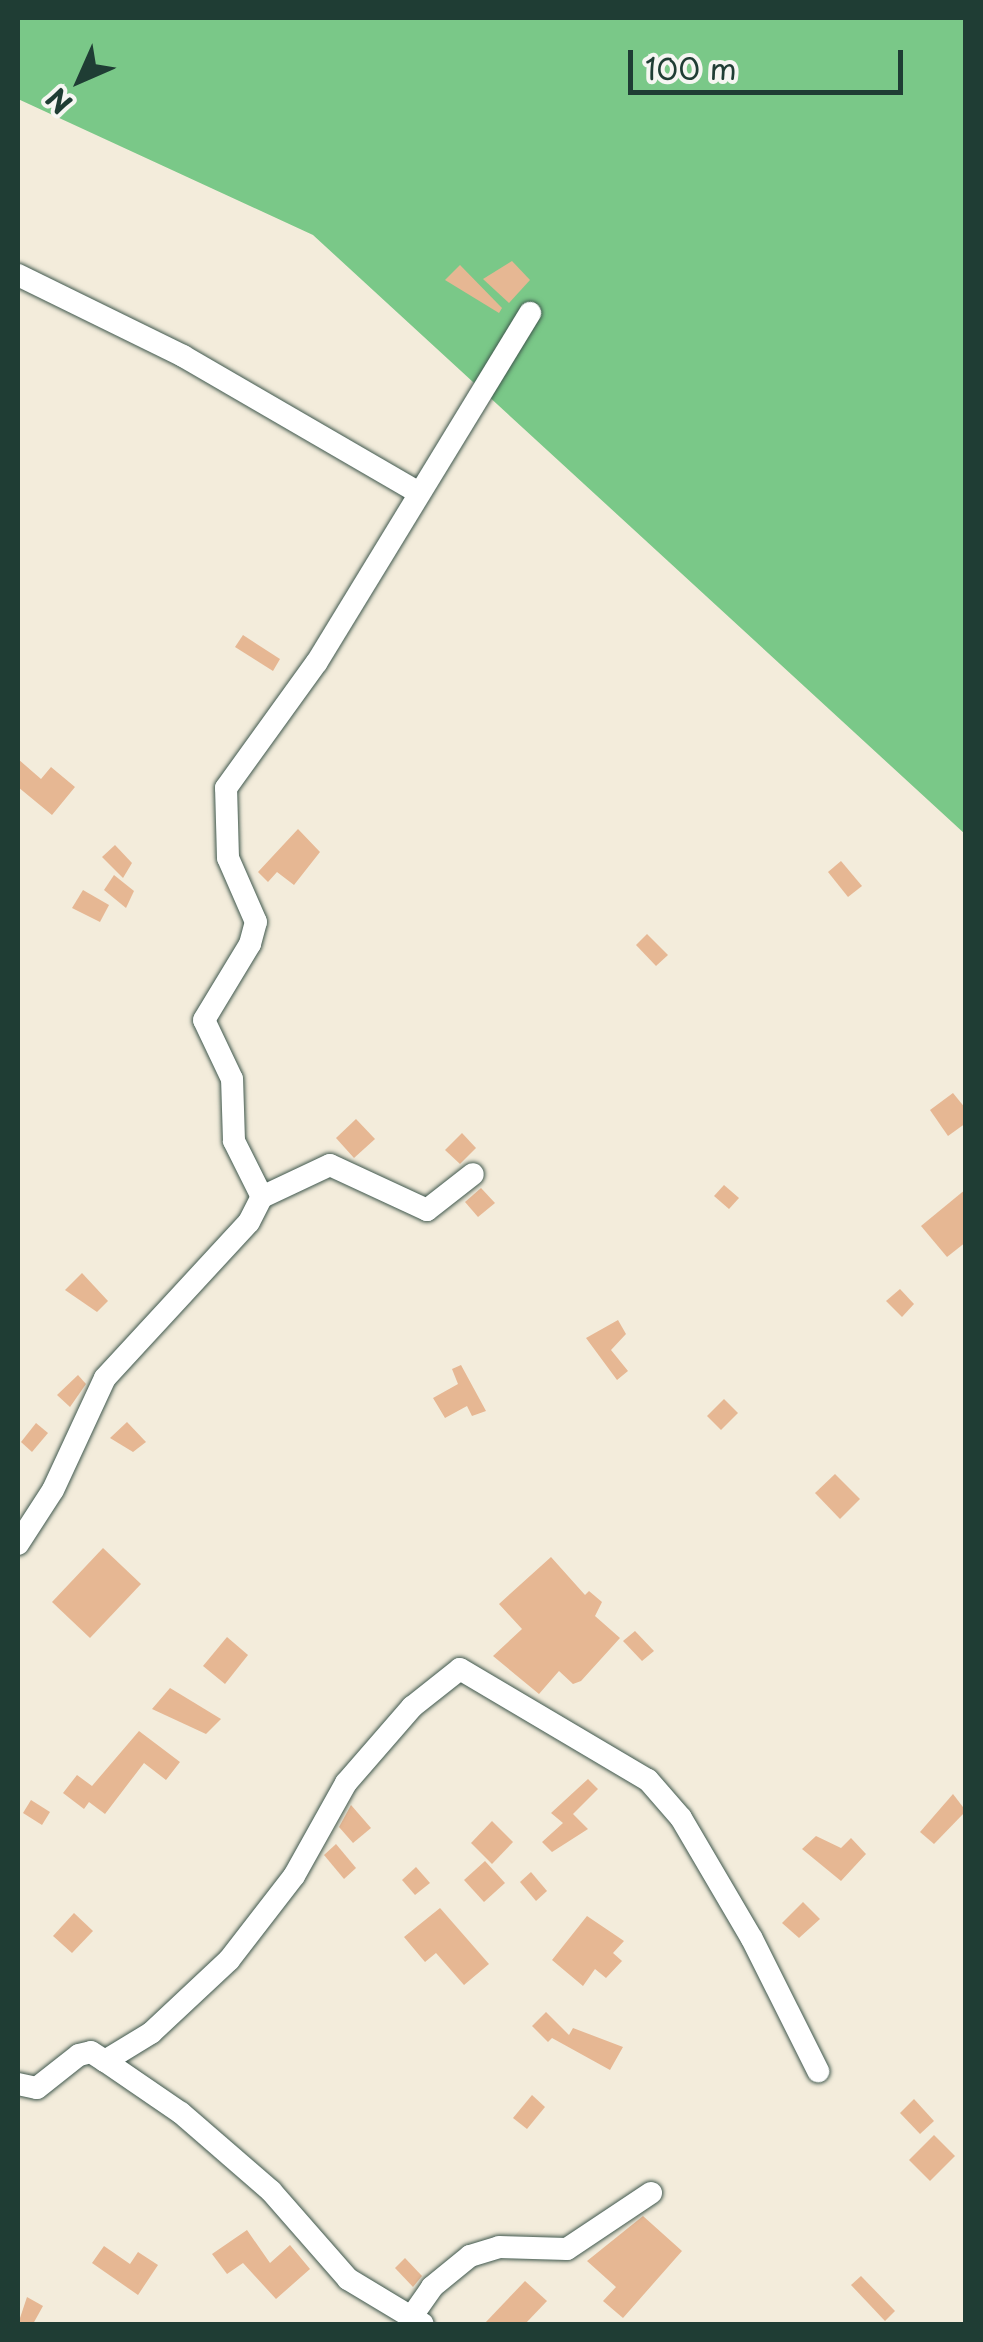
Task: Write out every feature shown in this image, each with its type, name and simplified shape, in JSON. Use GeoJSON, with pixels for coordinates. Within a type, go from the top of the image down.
{"type":"FeatureCollection","features":[{"type":"Feature","properties":{"kind":"street"},"geometry":{"type":"LineString","coordinates":[[18,275],[183,356],[418,492]]}},
{"type":"Feature","properties":{"kind":"street"},"geometry":{"type":"LineString","coordinates":[[262,1197],[234,1141],[232,1079],[204,1020],[250,944],[256,922],[228,858],[226,788],[318,662],[530,313]]}},
{"type":"Feature","properties":{"kind":"street"},"geometry":{"type":"LineString","coordinates":[[18,1544],[53,1490],[106,1378],[250,1222],[262,1197],[330,1165],[427,1210],[473,1174]]}},
{"type":"Feature","properties":{"kind":"street"},"geometry":{"type":"LineString","coordinates":[[105,2060],[151,2033],[229,1960],[268,1915],[346,1783],[412,1708],[460,1669],[648,1780],[681,1818],[752,1939],[818,2071]]}},
{"type":"Feature","properties":{"kind":"street"},"geometry":{"type":"LineString","coordinates":[[18,2084],[37,2088],[79,2054],[90,2052],[105,2060],[182,2113],[271,2191],[348,2278],[418,2320],[432,2287],[470,2256],[500,2247],[567,2248],[652,2193]]}},
{"type":"Feature","properties":{"kind":"green space"},"geometry":{"type":"Polygon","coordinates":[[[18,18],[965,18],[965,834],[313,235],[18,99],[18,18]]]}},
{"type":"Feature","properties":{"kind":"building"},"geometry":{"type":"Polygon","coordinates":[[[512,261],[530,280],[509,303],[483,279],[512,261]]]}},
{"type":"Feature","properties":{"kind":"building"},"geometry":{"type":"Polygon","coordinates":[[[460,265],[502,308],[499,313],[445,280],[460,265]]]}},
{"type":"Feature","properties":{"kind":"building"},"geometry":{"type":"Polygon","coordinates":[[[243,635],[280,659],[273,671],[235,647],[243,635]]]}},
{"type":"Feature","properties":{"kind":"building"},"geometry":{"type":"Polygon","coordinates":[[[18,759],[41,779],[51,767],[75,787],[52,815],[18,787],[18,759]]]}},
{"type":"Feature","properties":{"kind":"building"},"geometry":{"type":"Polygon","coordinates":[[[298,829],[320,852],[294,885],[277,872],[268,882],[258,872],[298,829]]]}},
{"type":"Feature","properties":{"kind":"building"},"geometry":{"type":"Polygon","coordinates":[[[115,845],[132,863],[123,878],[102,857],[115,845]]]}},
{"type":"Feature","properties":{"kind":"building"},"geometry":{"type":"Polygon","coordinates":[[[841,861],[862,886],[848,897],[828,872],[841,861]]]}},
{"type":"Feature","properties":{"kind":"building"},"geometry":{"type":"Polygon","coordinates":[[[114,875],[134,891],[126,908],[104,890],[114,875]]]}},
{"type":"Feature","properties":{"kind":"building"},"geometry":{"type":"Polygon","coordinates":[[[83,890],[109,905],[100,922],[72,908],[83,890]]]}},
{"type":"Feature","properties":{"kind":"building"},"geometry":{"type":"Polygon","coordinates":[[[647,934],[668,955],[656,966],[636,945],[647,934]]]}},
{"type":"Feature","properties":{"kind":"building"},"geometry":{"type":"Polygon","coordinates":[[[953,1093],[966,1109],[966,1123],[948,1136],[930,1110],[953,1093]]]}},
{"type":"Feature","properties":{"kind":"building"},"geometry":{"type":"Polygon","coordinates":[[[356,1119],[375,1139],[354,1158],[336,1138],[356,1119]]]}},
{"type":"Feature","properties":{"kind":"building"},"geometry":{"type":"Polygon","coordinates":[[[462,1133],[476,1148],[460,1164],[445,1150],[462,1133]]]}},
{"type":"Feature","properties":{"kind":"building"},"geometry":{"type":"Polygon","coordinates":[[[724,1185],[739,1198],[729,1209],[714,1196],[724,1185]]]}},
{"type":"Feature","properties":{"kind":"building"},"geometry":{"type":"Polygon","coordinates":[[[481,1188],[495,1203],[478,1217],[465,1202],[481,1188]]]}},
{"type":"Feature","properties":{"kind":"building"},"geometry":{"type":"Polygon","coordinates":[[[966,1189],[966,1242],[947,1257],[921,1226],[966,1189]]]}},
{"type":"Feature","properties":{"kind":"building"},"geometry":{"type":"Polygon","coordinates":[[[82,1273],[108,1301],[97,1312],[65,1290],[82,1273]]]}},
{"type":"Feature","properties":{"kind":"building"},"geometry":{"type":"Polygon","coordinates":[[[900,1289],[914,1304],[902,1317],[886,1301],[900,1289]]]}},
{"type":"Feature","properties":{"kind":"building"},"geometry":{"type":"Polygon","coordinates":[[[618,1320],[626,1334],[611,1350],[628,1371],[617,1380],[586,1338],[618,1320]]]}},
{"type":"Feature","properties":{"kind":"building"},"geometry":{"type":"Polygon","coordinates":[[[461,1365],[486,1411],[472,1416],[467,1406],[445,1418],[433,1398],[458,1384],[452,1369],[461,1365]]]}},
{"type":"Feature","properties":{"kind":"building"},"geometry":{"type":"Polygon","coordinates":[[[78,1375],[86,1384],[70,1407],[57,1395],[78,1375]]]}},
{"type":"Feature","properties":{"kind":"building"},"geometry":{"type":"Polygon","coordinates":[[[724,1399],[738,1413],[721,1430],[707,1416],[724,1399]]]}},
{"type":"Feature","properties":{"kind":"building"},"geometry":{"type":"Polygon","coordinates":[[[127,1422],[146,1442],[133,1452],[110,1438],[127,1422]]]}},
{"type":"Feature","properties":{"kind":"building"},"geometry":{"type":"Polygon","coordinates":[[[36,1423],[48,1433],[32,1452],[21,1442],[36,1423]]]}},
{"type":"Feature","properties":{"kind":"building"},"geometry":{"type":"Polygon","coordinates":[[[835,1474],[860,1499],[840,1519],[815,1493],[835,1474]]]}},
{"type":"Feature","properties":{"kind":"building"},"geometry":{"type":"Polygon","coordinates":[[[103,1548],[141,1584],[90,1638],[52,1602],[103,1548]]]}},
{"type":"Feature","properties":{"kind":"building"},"geometry":{"type":"Polygon","coordinates":[[[551,1557],[585,1595],[589,1591],[602,1602],[595,1616],[620,1638],[581,1681],[573,1684],[559,1671],[539,1694],[493,1656],[522,1629],[499,1604],[551,1557]]]}},
{"type":"Feature","properties":{"kind":"building"},"geometry":{"type":"Polygon","coordinates":[[[635,1631],[654,1651],[642,1661],[623,1641],[635,1631]]]}},
{"type":"Feature","properties":{"kind":"building"},"geometry":{"type":"Polygon","coordinates":[[[227,1637],[248,1655],[225,1684],[203,1666],[227,1637]]]}},
{"type":"Feature","properties":{"kind":"building"},"geometry":{"type":"Polygon","coordinates":[[[170,1688],[221,1719],[206,1734],[152,1709],[170,1688]]]}},
{"type":"Feature","properties":{"kind":"building"},"geometry":{"type":"Polygon","coordinates":[[[139,1731],[180,1762],[166,1780],[144,1763],[105,1814],[89,1802],[84,1809],[63,1793],[77,1775],[92,1786],[139,1731]]]}},
{"type":"Feature","properties":{"kind":"building"},"geometry":{"type":"Polygon","coordinates":[[[588,1779],[598,1789],[573,1814],[588,1829],[552,1852],[542,1842],[563,1823],[551,1813],[588,1779]]]}},
{"type":"Feature","properties":{"kind":"building"},"geometry":{"type":"Polygon","coordinates":[[[953,1794],[966,1811],[934,1844],[920,1832],[953,1794]]]}},
{"type":"Feature","properties":{"kind":"building"},"geometry":{"type":"Polygon","coordinates":[[[31,1800],[50,1812],[42,1825],[23,1813],[31,1800]]]}},
{"type":"Feature","properties":{"kind":"building"},"geometry":{"type":"Polygon","coordinates":[[[351,1805],[371,1828],[353,1843],[339,1827],[351,1805]]]}},
{"type":"Feature","properties":{"kind":"building"},"geometry":{"type":"Polygon","coordinates":[[[492,1821],[513,1842],[492,1864],[471,1843],[492,1821]]]}},
{"type":"Feature","properties":{"kind":"building"},"geometry":{"type":"Polygon","coordinates":[[[816,1836],[841,1848],[851,1838],[866,1854],[841,1881],[802,1849],[816,1836]]]}},
{"type":"Feature","properties":{"kind":"building"},"geometry":{"type":"Polygon","coordinates":[[[336,1844],[356,1868],[344,1879],[324,1855],[336,1844]]]}},
{"type":"Feature","properties":{"kind":"building"},"geometry":{"type":"Polygon","coordinates":[[[485,1861],[505,1883],[484,1902],[464,1880],[485,1861]]]}},
{"type":"Feature","properties":{"kind":"building"},"geometry":{"type":"Polygon","coordinates":[[[416,1867],[430,1883],[415,1895],[402,1880],[416,1867]]]}},
{"type":"Feature","properties":{"kind":"building"},"geometry":{"type":"Polygon","coordinates":[[[531,1872],[547,1891],[536,1901],[520,1882],[531,1872]]]}},
{"type":"Feature","properties":{"kind":"building"},"geometry":{"type":"Polygon","coordinates":[[[803,1902],[820,1919],[799,1938],[782,1923],[803,1902]]]}},
{"type":"Feature","properties":{"kind":"building"},"geometry":{"type":"Polygon","coordinates":[[[440,1908],[489,1964],[464,1985],[436,1953],[425,1962],[404,1937],[440,1908]]]}},
{"type":"Feature","properties":{"kind":"building"},"geometry":{"type":"Polygon","coordinates":[[[74,1913],[93,1931],[72,1953],[53,1936],[74,1913]]]}},
{"type":"Feature","properties":{"kind":"building"},"geometry":{"type":"Polygon","coordinates":[[[587,1916],[624,1941],[613,1953],[622,1961],[606,1978],[595,1969],[583,1986],[552,1960],[587,1916]]]}},
{"type":"Feature","properties":{"kind":"building"},"geometry":{"type":"Polygon","coordinates":[[[546,2012],[569,2035],[573,2028],[623,2047],[610,2070],[552,2038],[548,2042],[532,2026],[546,2012]]]}},
{"type":"Feature","properties":{"kind":"building"},"geometry":{"type":"Polygon","coordinates":[[[532,2095],[545,2107],[527,2129],[513,2118],[532,2095]]]}},
{"type":"Feature","properties":{"kind":"building"},"geometry":{"type":"Polygon","coordinates":[[[914,2099],[934,2121],[920,2134],[900,2113],[914,2099]]]}},
{"type":"Feature","properties":{"kind":"building"},"geometry":{"type":"Polygon","coordinates":[[[934,2135],[955,2156],[930,2181],[909,2160],[934,2135]]]}},
{"type":"Feature","properties":{"kind":"building"},"geometry":{"type":"Polygon","coordinates":[[[643,2216],[682,2251],[623,2318],[603,2301],[616,2287],[587,2261],[643,2216]]]}},
{"type":"Feature","properties":{"kind":"building"},"geometry":{"type":"Polygon","coordinates":[[[247,2230],[270,2263],[290,2245],[310,2269],[276,2299],[243,2263],[227,2274],[212,2254],[247,2230]]]}},
{"type":"Feature","properties":{"kind":"building"},"geometry":{"type":"Polygon","coordinates":[[[104,2246],[130,2264],[138,2252],[158,2265],[138,2295],[92,2263],[104,2246]]]}},
{"type":"Feature","properties":{"kind":"building"},"geometry":{"type":"Polygon","coordinates":[[[405,2258],[422,2276],[413,2287],[395,2268],[405,2258]]]}},
{"type":"Feature","properties":{"kind":"building"},"geometry":{"type":"Polygon","coordinates":[[[861,2276],[895,2311],[885,2321],[851,2285],[861,2276]]]}},
{"type":"Feature","properties":{"kind":"building"},"geometry":{"type":"Polygon","coordinates":[[[525,2281],[547,2301],[525,2324],[484,2324],[525,2281]]]}},
{"type":"Feature","properties":{"kind":"building"},"geometry":{"type":"Polygon","coordinates":[[[27,2297],[43,2306],[33,2324],[18,2324],[27,2297]]]}}]}
